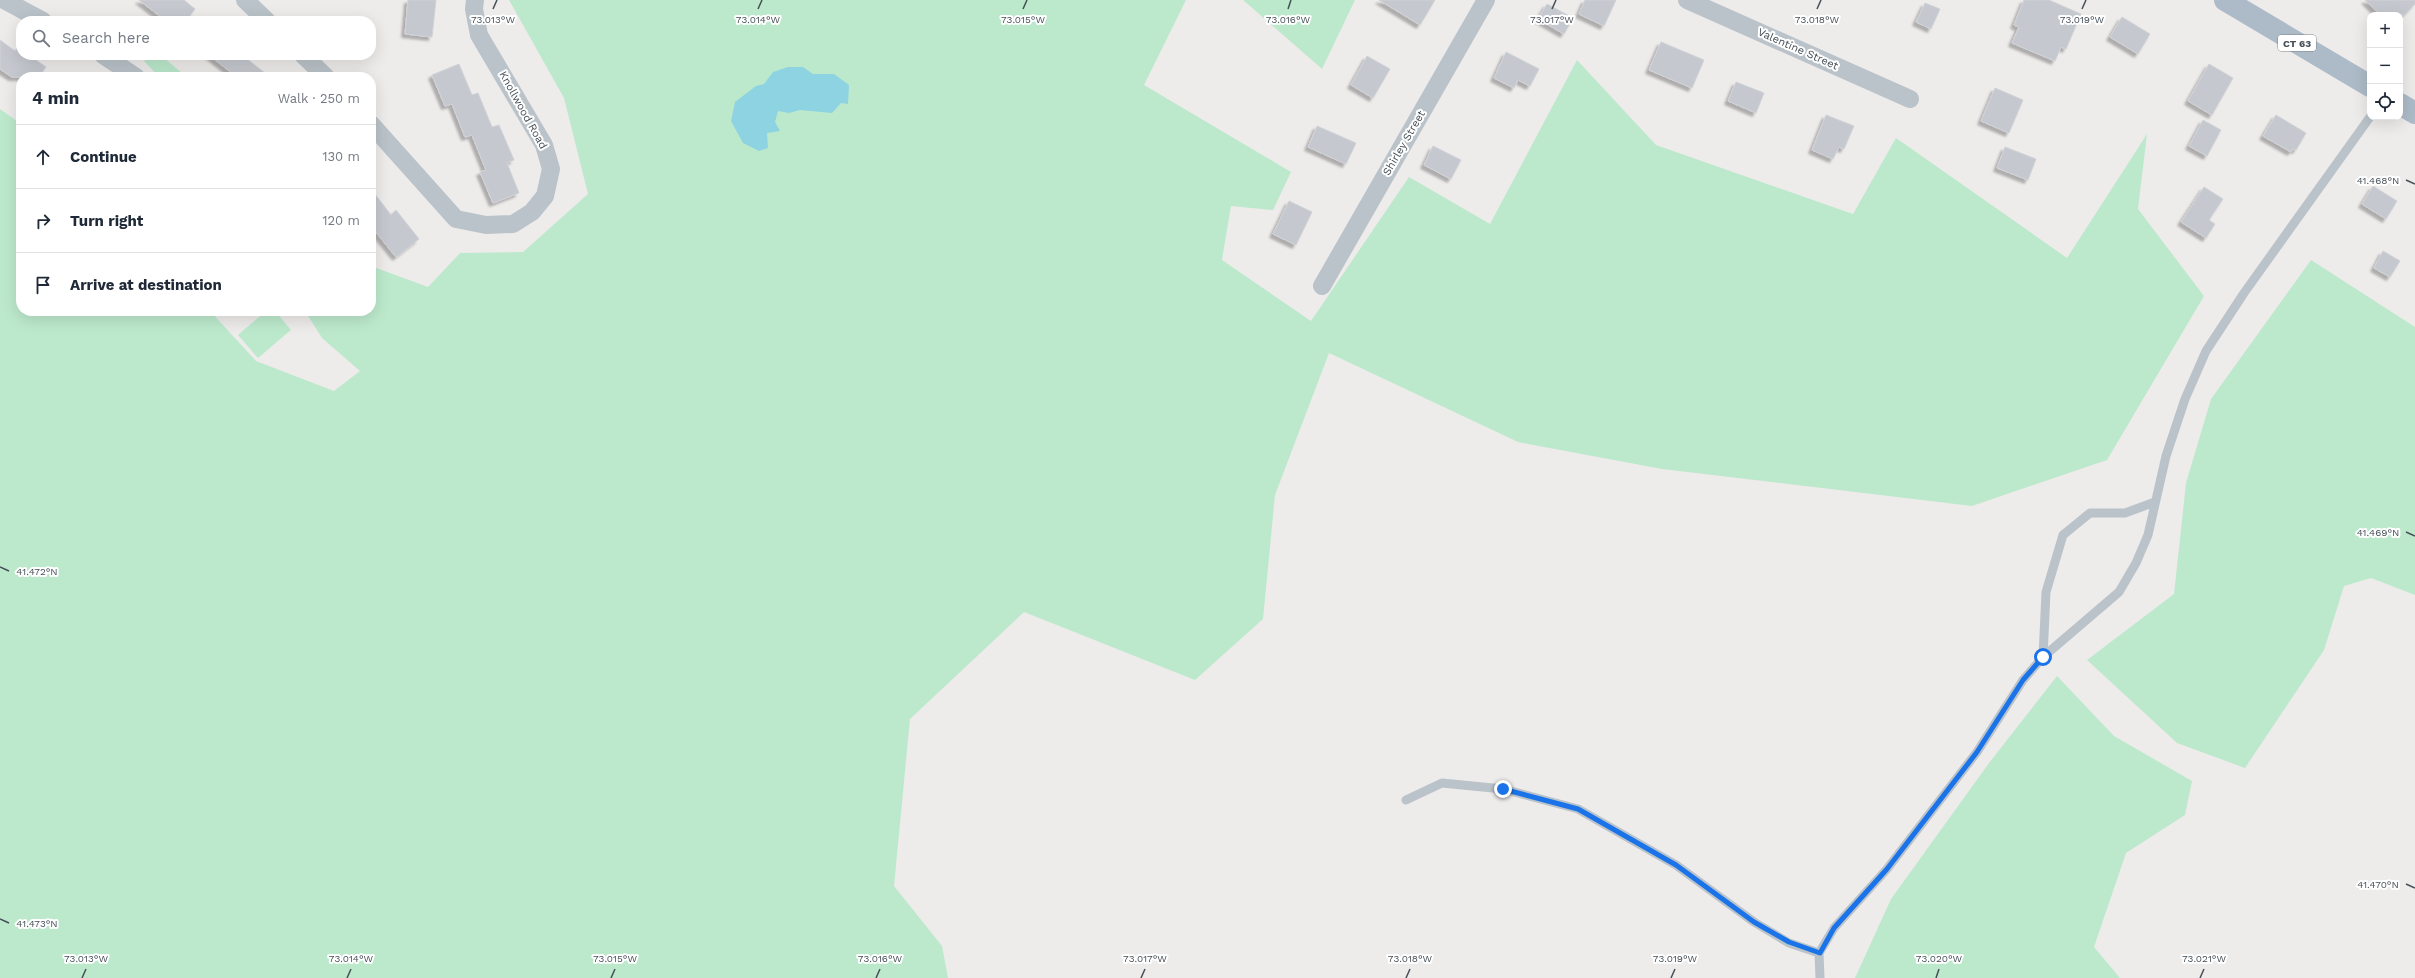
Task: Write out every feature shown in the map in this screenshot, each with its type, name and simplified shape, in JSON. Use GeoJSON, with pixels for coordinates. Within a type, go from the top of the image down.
{"type":"FeatureCollection","features":[{"type":"Feature","properties":{"kind":"main road","name":"CT 63"},"geometry":{"type":"LineString","coordinates":[[2225,0],[2367,84]]}},
{"type":"Feature","properties":{"kind":"main road"},"geometry":{"type":"LineString","coordinates":[[2403,106],[2415,114]]}},
{"type":"Feature","properties":{"kind":"street"},"geometry":{"type":"LineString","coordinates":[[4,0],[33,16]]}},
{"type":"Feature","properties":{"kind":"street"},"geometry":{"type":"LineString","coordinates":[[245,0],[262,16]]}},
{"type":"Feature","properties":{"kind":"street","name":"Knollwood Road"},"geometry":{"type":"LineString","coordinates":[[376,130],[456,219],[486,225],[512,224],[532,212],[545,196],[551,169],[544,145],[479,35],[474,9],[475,0]]}},
{"type":"Feature","properties":{"kind":"street","name":"Shirley Street"},"geometry":{"type":"LineString","coordinates":[[1322,286],[1486,0]]}},
{"type":"Feature","properties":{"kind":"street","name":"Valentine Street"},"geometry":{"type":"LineString","coordinates":[[1687,0],[1910,99]]}},
{"type":"Feature","properties":{"kind":"street"},"geometry":{"type":"LineString","coordinates":[[110,60],[128,72]]}},
{"type":"Feature","properties":{"kind":"street"},"geometry":{"type":"LineString","coordinates":[[308,60],[321,72]]}},
{"type":"Feature","properties":{"kind":"lane"},"geometry":{"type":"LineString","coordinates":[[1820,978],[1820,953],[1834,928],[1887,869],[1977,752],[2023,680],[2043,657],[2120,592],[2136,563],[2148,535],[2166,456],[2186,399],[2206,351],[2244,293],[2368,120]]}},
{"type":"Feature","properties":{"kind":"lane"},"geometry":{"type":"LineString","coordinates":[[2043,657],[2046,592],[2063,535],[2090,513],[2125,513],[2155,502]]}},
{"type":"Feature","properties":{"kind":"lane"},"geometry":{"type":"LineString","coordinates":[[1406,800],[1442,783],[1503,789],[1578,809],[1676,865],[1754,922],[1789,942],[1820,953]]}},
{"type":"Feature","properties":{"kind":"green space"},"geometry":{"type":"Polygon","coordinates":[[[509,0],[1186,0],[1144,85],[1291,172],[1273,210],[1231,206],[1222,260],[1311,321],[1409,177],[1490,224],[1577,60],[1656,145],[1853,214],[1896,138],[2067,258],[2147,134],[2138,209],[2204,296],[2107,460],[1972,506],[1662,469],[1518,442],[1329,353],[1275,495],[1263,619],[1195,680],[1024,612],[910,719],[894,886],[942,946],[948,978],[0,978],[0,109],[16,120],[16,316],[215,316],[256,361],[334,391],[360,371],[322,338],[308,316],[376,316],[376,268],[428,287],[460,253],[523,252],[588,194],[564,98],[509,0]]]}},
{"type":"Feature","properties":{"kind":"green space"},"geometry":{"type":"Polygon","coordinates":[[[1243,0],[1355,0],[1322,69],[1243,0]]]}},
{"type":"Feature","properties":{"kind":"green space"},"geometry":{"type":"Polygon","coordinates":[[[166,60],[181,72],[154,72],[144,61],[166,60]]]}},
{"type":"Feature","properties":{"kind":"green space"},"geometry":{"type":"Polygon","coordinates":[[[2311,260],[2415,327],[2415,595],[2371,578],[2344,586],[2324,650],[2245,768],[2177,743],[2087,660],[2174,594],[2186,483],[2211,399],[2311,260]]]}},
{"type":"Feature","properties":{"kind":"green space"},"geometry":{"type":"Polygon","coordinates":[[[260,316],[279,316],[291,330],[258,358],[238,335],[260,316]]]}},
{"type":"Feature","properties":{"kind":"green space"},"geometry":{"type":"Polygon","coordinates":[[[2057,676],[2114,736],[2192,781],[2185,815],[2126,853],[2094,947],[2120,978],[1855,978],[1891,899],[1989,763],[2057,676]]]}},
{"type":"Feature","properties":{"kind":"water"},"geometry":{"type":"Polygon","coordinates":[[[788,67],[803,67],[813,74],[834,74],[849,85],[848,104],[841,103],[832,113],[800,110],[789,113],[778,111],[775,122],[780,131],[767,133],[768,148],[759,151],[743,143],[731,121],[735,102],[756,86],[764,84],[773,72],[788,67]]]}},
{"type":"Feature","properties":{"kind":"building"},"geometry":{"type":"Polygon","coordinates":[[[139,0],[184,0],[195,9],[190,16],[160,16],[139,0]]]}},
{"type":"Feature","properties":{"kind":"building"},"geometry":{"type":"Polygon","coordinates":[[[408,0],[436,0],[432,37],[405,34],[408,0]]]}},
{"type":"Feature","properties":{"kind":"building"},"geometry":{"type":"Polygon","coordinates":[[[1379,0],[1435,0],[1420,25],[1379,0]]]}},
{"type":"Feature","properties":{"kind":"building"},"geometry":{"type":"Polygon","coordinates":[[[1585,0],[1616,0],[1604,26],[1579,14],[1585,0]]]}},
{"type":"Feature","properties":{"kind":"building"},"geometry":{"type":"Polygon","coordinates":[[[2024,0],[2049,0],[2081,14],[2066,49],[2061,47],[2055,61],[2012,43],[2019,27],[2014,25],[2024,0]]]}},
{"type":"Feature","properties":{"kind":"building"},"geometry":{"type":"Polygon","coordinates":[[[2365,0],[2415,0],[2415,4],[2404,15],[2403,12],[2377,12],[2365,0]]]}},
{"type":"Feature","properties":{"kind":"building"},"geometry":{"type":"Polygon","coordinates":[[[1925,3],[1940,9],[1931,29],[1916,22],[1925,3]]]}},
{"type":"Feature","properties":{"kind":"building"},"geometry":{"type":"Polygon","coordinates":[[[1547,4],[1573,18],[1564,34],[1538,19],[1547,4]]]}},
{"type":"Feature","properties":{"kind":"building"},"geometry":{"type":"Polygon","coordinates":[[[2122,17],[2150,34],[2138,54],[2110,37],[2122,17]]]}},
{"type":"Feature","properties":{"kind":"building"},"geometry":{"type":"Polygon","coordinates":[[[0,40],[15,51],[16,50],[16,60],[36,60],[46,67],[42,72],[16,72],[16,77],[12,77],[0,69],[0,40]]]}},
{"type":"Feature","properties":{"kind":"building"},"geometry":{"type":"Polygon","coordinates":[[[1661,42],[1704,60],[1692,88],[1649,70],[1661,42]]]}},
{"type":"Feature","properties":{"kind":"building"},"geometry":{"type":"Polygon","coordinates":[[[1506,52],[1539,69],[1530,86],[1518,80],[1514,88],[1494,78],[1506,52]]]}},
{"type":"Feature","properties":{"kind":"building"},"geometry":{"type":"Polygon","coordinates":[[[1367,56],[1390,69],[1373,98],[1351,85],[1367,56]]]}},
{"type":"Feature","properties":{"kind":"building"},"geometry":{"type":"Polygon","coordinates":[[[215,60],[248,60],[264,72],[231,72],[215,60]]]}},
{"type":"Feature","properties":{"kind":"building"},"geometry":{"type":"Polygon","coordinates":[[[459,64],[472,95],[478,93],[492,127],[499,125],[514,160],[507,163],[519,193],[493,203],[480,172],[486,170],[472,135],[465,137],[452,104],[445,106],[432,75],[459,64]]]}},
{"type":"Feature","properties":{"kind":"building"},"geometry":{"type":"Polygon","coordinates":[[[2209,64],[2233,78],[2212,115],[2188,101],[2209,64]]]}},
{"type":"Feature","properties":{"kind":"building"},"geometry":{"type":"Polygon","coordinates":[[[1736,82],[1764,93],[1756,113],[1728,101],[1736,82]]]}},
{"type":"Feature","properties":{"kind":"building"},"geometry":{"type":"Polygon","coordinates":[[[1995,88],[2023,100],[2009,133],[1981,121],[1995,88]]]}},
{"type":"Feature","properties":{"kind":"building"},"geometry":{"type":"Polygon","coordinates":[[[1826,115],[1854,126],[1844,149],[1839,147],[1833,159],[1812,150],[1826,115]]]}},
{"type":"Feature","properties":{"kind":"building"},"geometry":{"type":"Polygon","coordinates":[[[2276,115],[2306,133],[2296,150],[2293,149],[2291,152],[2263,136],[2276,115]]]}},
{"type":"Feature","properties":{"kind":"building"},"geometry":{"type":"Polygon","coordinates":[[[2203,120],[2221,130],[2207,156],[2189,146],[2203,120]]]}},
{"type":"Feature","properties":{"kind":"building"},"geometry":{"type":"Polygon","coordinates":[[[1317,126],[1356,143],[1346,164],[1308,147],[1317,126]]]}},
{"type":"Feature","properties":{"kind":"building"},"geometry":{"type":"Polygon","coordinates":[[[1433,146],[1461,160],[1451,179],[1424,165],[1433,146]]]}},
{"type":"Feature","properties":{"kind":"building"},"geometry":{"type":"Polygon","coordinates":[[[2005,147],[2036,159],[2028,180],[1997,168],[2005,147]]]}},
{"type":"Feature","properties":{"kind":"building"},"geometry":{"type":"Polygon","coordinates":[[[2373,186],[2397,201],[2386,219],[2362,204],[2373,186]]]}},
{"type":"Feature","properties":{"kind":"building"},"geometry":{"type":"Polygon","coordinates":[[[2204,187],[2223,199],[2209,220],[2215,224],[2206,238],[2181,222],[2204,187]]]}},
{"type":"Feature","properties":{"kind":"building"},"geometry":{"type":"Polygon","coordinates":[[[376,196],[391,215],[396,210],[419,239],[396,257],[376,232],[376,196]]]}},
{"type":"Feature","properties":{"kind":"building"},"geometry":{"type":"Polygon","coordinates":[[[1289,201],[1312,212],[1296,245],[1273,234],[1289,201]]]}},
{"type":"Feature","properties":{"kind":"building"},"geometry":{"type":"Polygon","coordinates":[[[2383,251],[2400,261],[2390,277],[2374,268],[2383,251]]]}},
{"type":"Feature","properties":{"kind":"route"},"geometry":{"type":"LineString","coordinates":[[1503,789],[1578,809],[1629,836],[1676,865],[1754,922],[1789,942],[1820,953],[1834,928],[1887,869],[1977,752],[2023,680],[2043,657]]}}]}
